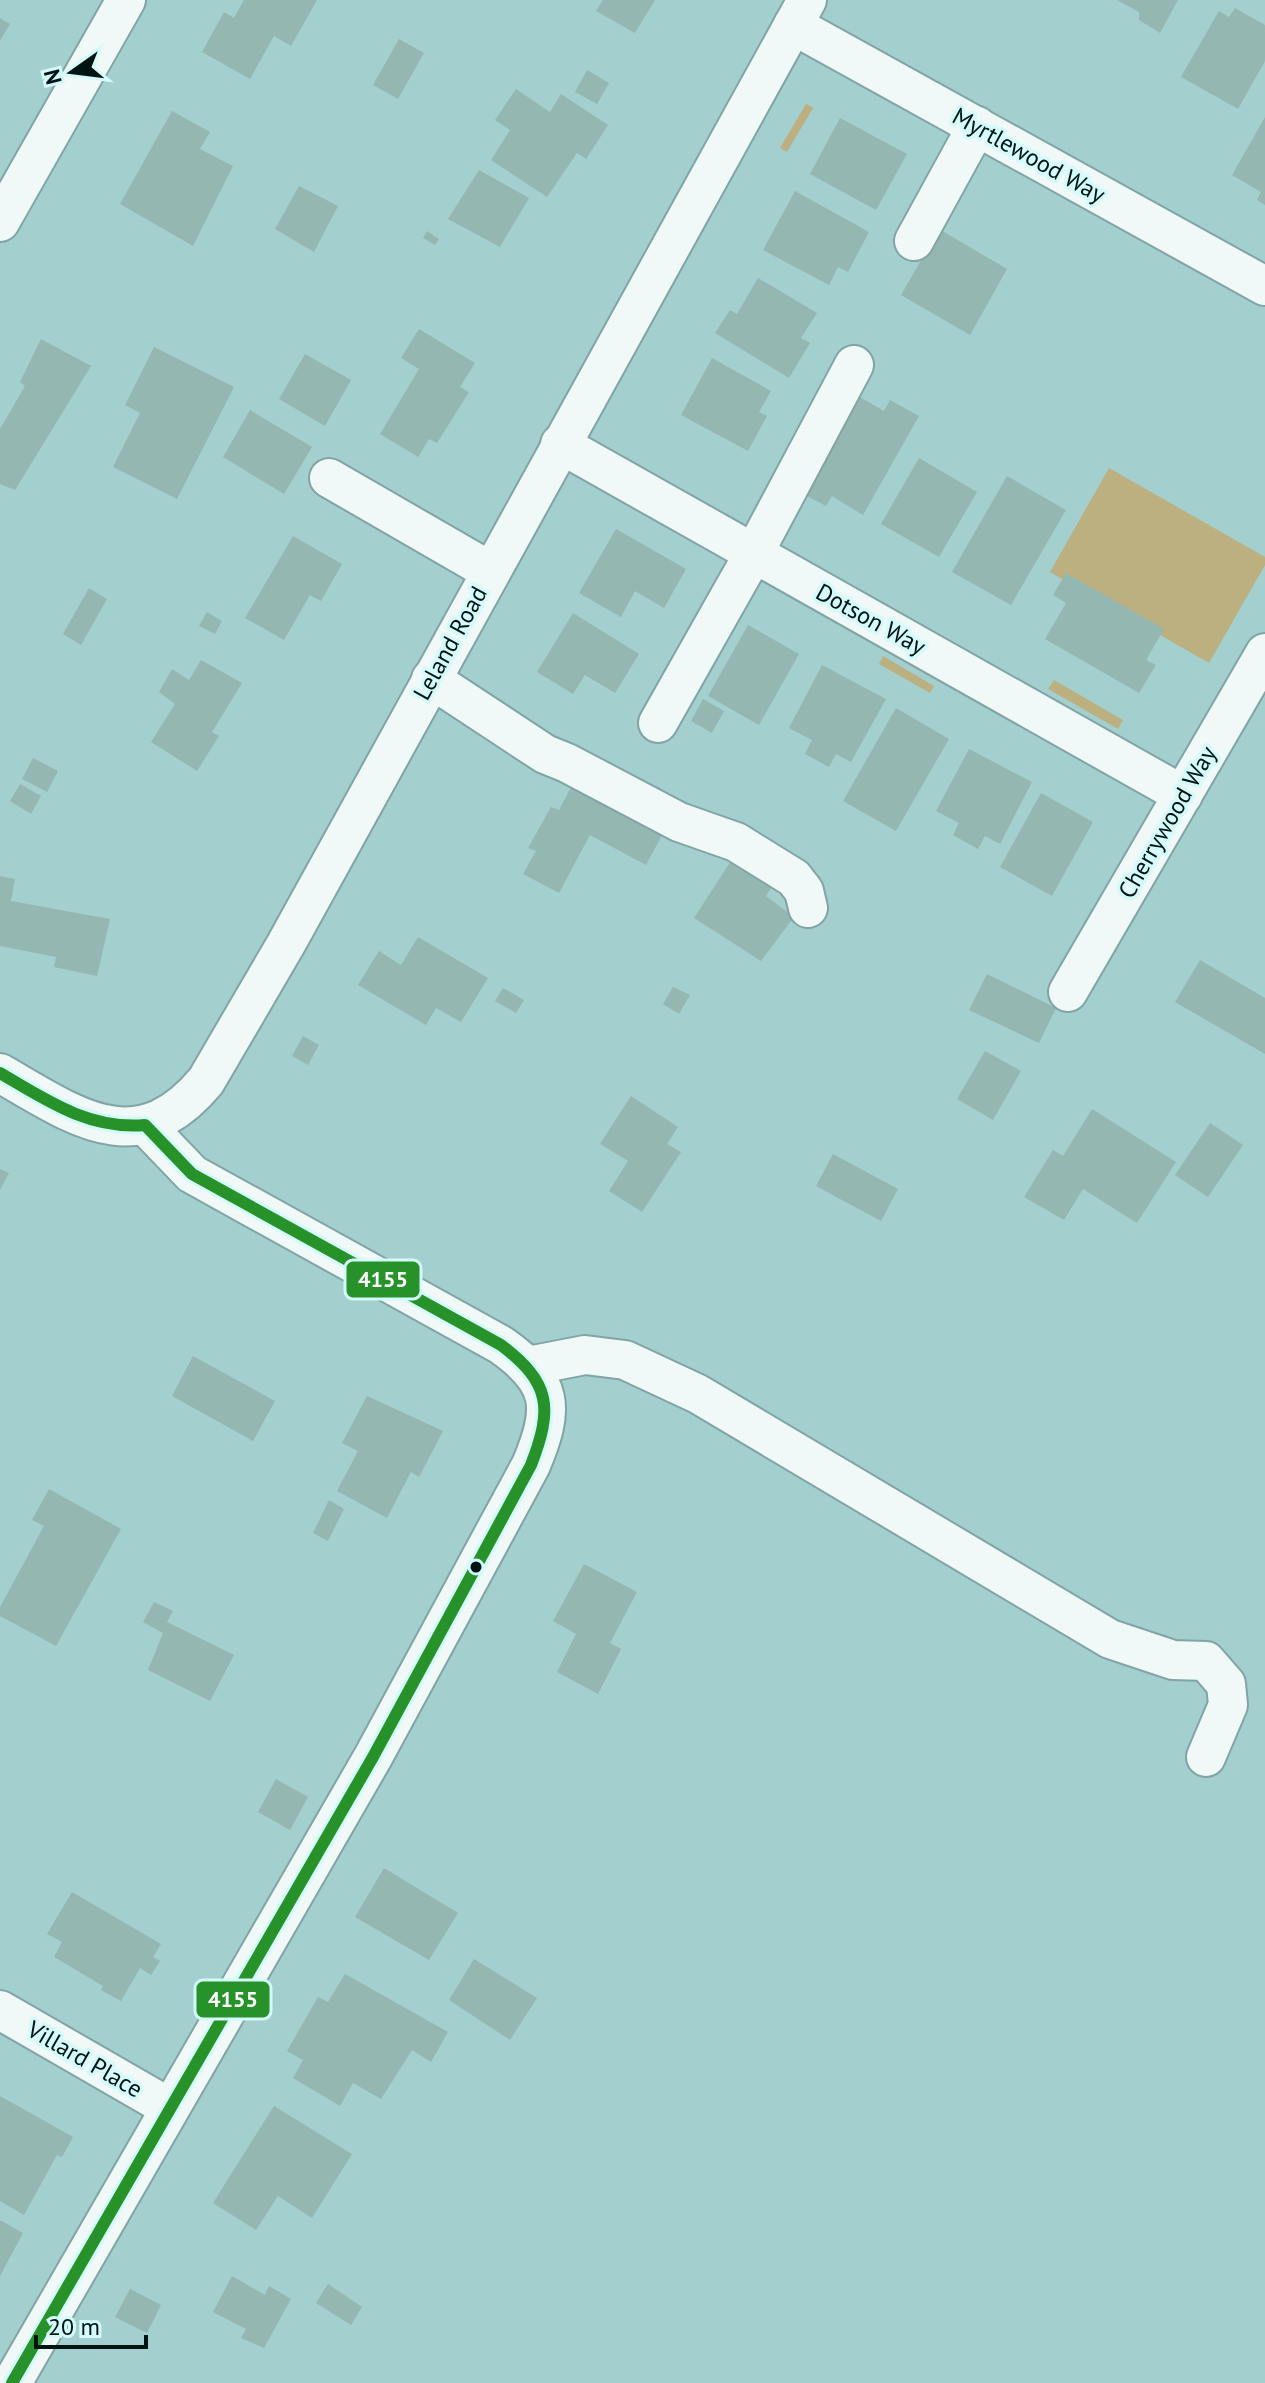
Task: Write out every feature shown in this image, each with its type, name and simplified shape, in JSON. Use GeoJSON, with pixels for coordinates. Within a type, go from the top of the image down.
{"type":"FeatureCollection","features":[{"type":"Feature","properties":{"kind":"street"},"geometry":{"type":"LineString","coordinates":[[0,222],[126,0]]}},
{"type":"Feature","properties":{"kind":"street","name":"Myrtlewood Way"},"geometry":{"type":"LineString","coordinates":[[800,12],[977,126],[1265,286]]}},
{"type":"Feature","properties":{"kind":"street","name":"Leland Road"},"geometry":{"type":"LineString","coordinates":[[145,1125],[183,1105],[213,1070],[286,944],[800,12]]}},
{"type":"Feature","properties":{"kind":"street"},"geometry":{"type":"LineString","coordinates":[[914,241],[977,126]]}},
{"type":"Feature","properties":{"kind":"street"},"geometry":{"type":"LineString","coordinates":[[658,723],[754,553],[854,365]]}},
{"type":"Feature","properties":{"kind":"street","name":"Dotson Way"},"geometry":{"type":"LineString","coordinates":[[560,444],[1183,795]]}},
{"type":"Feature","properties":{"kind":"street"},"geometry":{"type":"LineString","coordinates":[[329,478],[490,571]]}},
{"type":"Feature","properties":{"kind":"street","name":"Cherrywood Way"},"geometry":{"type":"LineString","coordinates":[[1068,992],[1265,653]]}},
{"type":"Feature","properties":{"kind":"street"},"geometry":{"type":"LineString","coordinates":[[431,679],[545,754],[679,822],[736,842],[794,878],[804,891],[808,908]]}},
{"type":"Feature","properties":{"kind":"street"},"geometry":{"type":"LineString","coordinates":[[0,1073],[90,1121],[130,1127],[145,1125],[192,1174],[501,1345],[528,1366],[542,1384],[545,1400],[545,1428],[531,1465],[373,1757],[12,2383]]}},
{"type":"Feature","properties":{"kind":"street"},"geometry":{"type":"LineString","coordinates":[[528,1366],[585,1355],[625,1360],[698,1394],[1110,1639],[1173,1660],[1206,1661],[1226,1684],[1228,1705],[1206,1757]]}},
{"type":"Feature","properties":{"kind":"street","name":"Villard Place"},"geometry":{"type":"LineString","coordinates":[[0,2010],[170,2108]]}},
{"type":"Feature","properties":{"kind":"shaded area"},"geometry":{"type":"Polygon","coordinates":[[[806,104],[813,108],[787,152],[780,148],[806,104]]]}},
{"type":"Feature","properties":{"kind":"shaded area"},"geometry":{"type":"Polygon","coordinates":[[[1109,468],[1265,557],[1265,565],[1209,663],[1050,572],[1109,468]]]}},
{"type":"Feature","properties":{"kind":"shaded area"},"geometry":{"type":"Polygon","coordinates":[[[883,656],[934,686],[930,693],[879,664],[883,656]]]}},
{"type":"Feature","properties":{"kind":"shaded area"},"geometry":{"type":"Polygon","coordinates":[[[1054,680],[1123,720],[1118,729],[1048,689],[1054,680]]]}},
{"type":"Feature","properties":{"kind":"building"},"geometry":{"type":"Polygon","coordinates":[[[244,0],[317,0],[291,46],[274,36],[250,79],[202,52],[224,12],[234,18],[244,0]]]}},
{"type":"Feature","properties":{"kind":"building"},"geometry":{"type":"Polygon","coordinates":[[[603,0],[655,0],[635,33],[596,11],[603,0]]]}},
{"type":"Feature","properties":{"kind":"building"},"geometry":{"type":"Polygon","coordinates":[[[1117,0],[1178,0],[1160,33],[1139,20],[1139,12],[1117,0]]]}},
{"type":"Feature","properties":{"kind":"building"},"geometry":{"type":"Polygon","coordinates":[[[1235,8],[1265,25],[1265,61],[1238,109],[1181,77],[1219,11],[1229,17],[1235,8]]]}},
{"type":"Feature","properties":{"kind":"building"},"geometry":{"type":"Polygon","coordinates":[[[0,18],[10,24],[0,41],[0,18]]]}},
{"type":"Feature","properties":{"kind":"building"},"geometry":{"type":"Polygon","coordinates":[[[399,39],[424,53],[398,99],[373,85],[399,39]]]}},
{"type":"Feature","properties":{"kind":"building"},"geometry":{"type":"Polygon","coordinates":[[[587,70],[609,83],[597,104],[575,92],[587,70]]]}},
{"type":"Feature","properties":{"kind":"building"},"geometry":{"type":"Polygon","coordinates":[[[516,89],[550,112],[561,94],[608,125],[586,159],[577,153],[547,197],[491,160],[510,130],[495,120],[516,89]]]}},
{"type":"Feature","properties":{"kind":"building"},"geometry":{"type":"Polygon","coordinates":[[[172,111],[210,132],[200,149],[233,166],[193,246],[120,204],[172,111]]]}},
{"type":"Feature","properties":{"kind":"building"},"geometry":{"type":"Polygon","coordinates":[[[1265,117],[1265,205],[1257,200],[1261,192],[1232,175],[1265,117]]]}},
{"type":"Feature","properties":{"kind":"building"},"geometry":{"type":"Polygon","coordinates":[[[840,118],[907,154],[876,210],[810,174],[840,118]]]}},
{"type":"Feature","properties":{"kind":"building"},"geometry":{"type":"Polygon","coordinates":[[[479,170],[529,198],[500,247],[448,219],[479,170]]]}},
{"type":"Feature","properties":{"kind":"building"},"geometry":{"type":"Polygon","coordinates":[[[299,186],[338,206],[314,252],[275,229],[299,186]]]}},
{"type":"Feature","properties":{"kind":"building"},"geometry":{"type":"Polygon","coordinates":[[[795,191],[869,232],[848,272],[838,267],[829,285],[763,250],[795,191]]]}},
{"type":"Feature","properties":{"kind":"building"},"geometry":{"type":"Polygon","coordinates":[[[939,229],[1007,269],[970,335],[901,295],[939,229]]]}},
{"type":"Feature","properties":{"kind":"building"},"geometry":{"type":"Polygon","coordinates":[[[427,231],[439,239],[435,245],[423,238],[427,231]]]}},
{"type":"Feature","properties":{"kind":"building"},"geometry":{"type":"Polygon","coordinates":[[[758,278],[817,313],[801,338],[810,343],[789,378],[715,333],[730,310],[737,314],[758,278]]]}},
{"type":"Feature","properties":{"kind":"building"},"geometry":{"type":"Polygon","coordinates":[[[419,329],[475,363],[460,387],[469,392],[437,443],[429,439],[418,457],[380,434],[419,369],[401,358],[419,329]]]}},
{"type":"Feature","properties":{"kind":"building"},"geometry":{"type":"Polygon","coordinates":[[[41,339],[91,366],[15,490],[0,484],[0,429],[25,386],[20,382],[41,339]]]}},
{"type":"Feature","properties":{"kind":"building"},"geometry":{"type":"Polygon","coordinates":[[[154,347],[234,387],[177,499],[113,467],[140,413],[125,405],[154,347]]]}},
{"type":"Feature","properties":{"kind":"building"},"geometry":{"type":"Polygon","coordinates":[[[305,354],[351,380],[325,426],[279,399],[305,354]]]}},
{"type":"Feature","properties":{"kind":"building"},"geometry":{"type":"Polygon","coordinates":[[[712,358],[771,391],[759,412],[767,416],[748,451],[681,415],[712,358]]]}},
{"type":"Feature","properties":{"kind":"building"},"geometry":{"type":"Polygon","coordinates":[[[858,396],[884,411],[890,400],[919,416],[863,515],[832,496],[826,506],[803,494],[858,396]]]}},
{"type":"Feature","properties":{"kind":"building"},"geometry":{"type":"Polygon","coordinates":[[[250,410],[312,447],[284,494],[223,457],[250,410]]]}},
{"type":"Feature","properties":{"kind":"building"},"geometry":{"type":"Polygon","coordinates":[[[919,458],[977,492],[939,557],[881,524],[919,458]]]}},
{"type":"Feature","properties":{"kind":"building"},"geometry":{"type":"Polygon","coordinates":[[[1007,476],[1066,510],[1011,605],[952,572],[1007,476]]]}},
{"type":"Feature","properties":{"kind":"building"},"geometry":{"type":"Polygon","coordinates":[[[616,529],[686,569],[664,608],[635,591],[621,617],[579,593],[616,529]]]}},
{"type":"Feature","properties":{"kind":"building"},"geometry":{"type":"Polygon","coordinates":[[[293,536],[342,564],[321,601],[310,595],[284,640],[245,618],[293,536]]]}},
{"type":"Feature","properties":{"kind":"building"},"geometry":{"type":"Polygon","coordinates":[[[1066,573],[1164,629],[1146,660],[1156,665],[1139,693],[1045,639],[1066,603],[1053,595],[1066,573]]]}},
{"type":"Feature","properties":{"kind":"building"},"geometry":{"type":"Polygon","coordinates":[[[89,588],[107,599],[81,645],[63,634],[89,588]]]}},
{"type":"Feature","properties":{"kind":"building"},"geometry":{"type":"Polygon","coordinates":[[[207,612],[222,621],[215,634],[199,626],[207,612]]]}},
{"type":"Feature","properties":{"kind":"building"},"geometry":{"type":"Polygon","coordinates":[[[573,613],[639,654],[615,693],[585,675],[573,694],[537,672],[573,613]]]}},
{"type":"Feature","properties":{"kind":"building"},"geometry":{"type":"Polygon","coordinates":[[[748,625],[799,654],[759,725],[708,696],[748,625]]]}},
{"type":"Feature","properties":{"kind":"building"},"geometry":{"type":"Polygon","coordinates":[[[201,660],[242,683],[212,732],[219,736],[197,771],[151,742],[175,704],[159,692],[172,669],[189,680],[201,660]]]}},
{"type":"Feature","properties":{"kind":"building"},"geometry":{"type":"Polygon","coordinates":[[[822,665],[886,699],[851,762],[836,754],[829,767],[805,754],[812,740],[789,728],[822,665]]]}},
{"type":"Feature","properties":{"kind":"building"},"geometry":{"type":"Polygon","coordinates":[[[703,699],[724,711],[712,733],[691,721],[703,699]]]}},
{"type":"Feature","properties":{"kind":"building"},"geometry":{"type":"Polygon","coordinates":[[[896,708],[949,739],[896,831],[843,801],[896,708]]]}},
{"type":"Feature","properties":{"kind":"building"},"geometry":{"type":"Polygon","coordinates":[[[969,749],[1032,782],[1000,844],[985,836],[978,849],[953,835],[959,823],[936,811],[969,749]]]}},
{"type":"Feature","properties":{"kind":"building"},"geometry":{"type":"Polygon","coordinates":[[[33,758],[58,771],[47,792],[22,779],[33,758]]]}},
{"type":"Feature","properties":{"kind":"building"},"geometry":{"type":"Polygon","coordinates":[[[576,778],[669,822],[646,865],[590,835],[559,893],[523,874],[536,851],[528,848],[551,807],[559,810],[576,778]]]}},
{"type":"Feature","properties":{"kind":"building"},"geometry":{"type":"Polygon","coordinates":[[[20,784],[41,796],[31,814],[10,801],[20,784]]]}},
{"type":"Feature","properties":{"kind":"building"},"geometry":{"type":"Polygon","coordinates":[[[1041,793],[1093,822],[1052,896],[1000,867],[1041,793]]]}},
{"type":"Feature","properties":{"kind":"building"},"geometry":{"type":"Polygon","coordinates":[[[736,853],[777,878],[766,896],[794,917],[761,961],[694,918],[736,853]]]}},
{"type":"Feature","properties":{"kind":"building"},"geometry":{"type":"Polygon","coordinates":[[[0,876],[15,879],[11,901],[110,919],[97,976],[54,967],[56,957],[0,946],[0,876]]]}},
{"type":"Feature","properties":{"kind":"building"},"geometry":{"type":"Polygon","coordinates":[[[418,937],[488,978],[461,1022],[436,1008],[426,1025],[358,985],[379,951],[401,965],[418,937]]]}},
{"type":"Feature","properties":{"kind":"building"},"geometry":{"type":"Polygon","coordinates":[[[1200,960],[1265,998],[1265,1054],[1175,1002],[1200,960]]]}},
{"type":"Feature","properties":{"kind":"building"},"geometry":{"type":"Polygon","coordinates":[[[987,974],[1056,1008],[1039,1043],[969,1010],[987,974]]]}},
{"type":"Feature","properties":{"kind":"building"},"geometry":{"type":"Polygon","coordinates":[[[673,987],[690,995],[679,1014],[663,1004],[673,987]]]}},
{"type":"Feature","properties":{"kind":"building"},"geometry":{"type":"Polygon","coordinates":[[[503,988],[524,1000],[516,1013],[495,1001],[503,988]]]}},
{"type":"Feature","properties":{"kind":"building"},"geometry":{"type":"Polygon","coordinates":[[[303,1036],[319,1045],[308,1065],[292,1056],[303,1036]]]}},
{"type":"Feature","properties":{"kind":"building"},"geometry":{"type":"Polygon","coordinates":[[[985,1051],[1021,1071],[993,1120],[957,1099],[985,1051]]]}},
{"type":"Feature","properties":{"kind":"building"},"geometry":{"type":"Polygon","coordinates":[[[631,1096],[678,1127],[667,1144],[681,1152],[642,1212],[609,1191],[628,1161],[600,1144],[631,1096]]]}},
{"type":"Feature","properties":{"kind":"building"},"geometry":{"type":"Polygon","coordinates":[[[1092,1109],[1176,1162],[1137,1223],[1083,1189],[1064,1220],[1024,1197],[1053,1150],[1063,1156],[1092,1109]]]}},
{"type":"Feature","properties":{"kind":"building"},"geometry":{"type":"Polygon","coordinates":[[[1210,1123],[1243,1145],[1208,1197],[1175,1175],[1210,1123]]]}},
{"type":"Feature","properties":{"kind":"building"},"geometry":{"type":"Polygon","coordinates":[[[833,1154],[898,1189],[881,1221],[816,1186],[833,1154]]]}},
{"type":"Feature","properties":{"kind":"building"},"geometry":{"type":"Polygon","coordinates":[[[0,1169],[9,1173],[0,1190],[0,1169]]]}},
{"type":"Feature","properties":{"kind":"building"},"geometry":{"type":"Polygon","coordinates":[[[193,1356],[275,1401],[253,1441],[172,1396],[193,1356]]]}},
{"type":"Feature","properties":{"kind":"building"},"geometry":{"type":"Polygon","coordinates":[[[367,1396],[443,1431],[419,1477],[411,1472],[387,1518],[337,1491],[358,1451],[342,1443],[367,1396]]]}},
{"type":"Feature","properties":{"kind":"building"},"geometry":{"type":"Polygon","coordinates":[[[49,1489],[121,1529],[56,1646],[0,1616],[0,1607],[44,1526],[32,1520],[49,1489]]]}},
{"type":"Feature","properties":{"kind":"building"},"geometry":{"type":"Polygon","coordinates":[[[329,1500],[344,1509],[328,1541],[313,1533],[329,1500]]]}},
{"type":"Feature","properties":{"kind":"building"},"geometry":{"type":"Polygon","coordinates":[[[584,1564],[637,1592],[610,1643],[621,1649],[598,1694],[557,1672],[576,1634],[553,1621],[584,1564]]]}},
{"type":"Feature","properties":{"kind":"building"},"geometry":{"type":"Polygon","coordinates":[[[154,1602],[173,1611],[167,1622],[234,1655],[210,1701],[148,1670],[163,1633],[143,1622],[154,1602]]]}},
{"type":"Feature","properties":{"kind":"building"},"geometry":{"type":"Polygon","coordinates":[[[276,1779],[308,1797],[290,1830],[258,1812],[276,1779]]]}},
{"type":"Feature","properties":{"kind":"building"},"geometry":{"type":"Polygon","coordinates":[[[384,1868],[458,1913],[429,1960],[355,1917],[384,1868]]]}},
{"type":"Feature","properties":{"kind":"building"},"geometry":{"type":"Polygon","coordinates":[[[72,1892],[161,1944],[153,1957],[160,1961],[151,1975],[140,1968],[121,2001],[101,1990],[103,1986],[54,1957],[62,1942],[47,1934],[72,1892]]]}},
{"type":"Feature","properties":{"kind":"building"},"geometry":{"type":"Polygon","coordinates":[[[474,1959],[537,1998],[510,2040],[449,2000],[474,1959]]]}},
{"type":"Feature","properties":{"kind":"building"},"geometry":{"type":"Polygon","coordinates":[[[345,1974],[448,2032],[431,2062],[412,2050],[381,2099],[353,2083],[340,2106],[293,2078],[303,2060],[287,2051],[318,1997],[328,2002],[345,1974]]]}},
{"type":"Feature","properties":{"kind":"building"},"geometry":{"type":"Polygon","coordinates":[[[0,2096],[73,2137],[62,2157],[57,2155],[24,2215],[0,2201],[0,2096]]]}},
{"type":"Feature","properties":{"kind":"building"},"geometry":{"type":"Polygon","coordinates":[[[274,2106],[352,2154],[312,2218],[278,2196],[256,2230],[213,2203],[274,2106]]]}},
{"type":"Feature","properties":{"kind":"building"},"geometry":{"type":"Polygon","coordinates":[[[0,2220],[23,2233],[0,2276],[0,2220]]]}},
{"type":"Feature","properties":{"kind":"building"},"geometry":{"type":"Polygon","coordinates":[[[232,2276],[265,2295],[269,2286],[291,2299],[264,2348],[241,2338],[246,2329],[213,2312],[232,2276]]]}},
{"type":"Feature","properties":{"kind":"building"},"geometry":{"type":"Polygon","coordinates":[[[328,2284],[362,2307],[351,2325],[316,2303],[328,2284]]]}},
{"type":"Feature","properties":{"kind":"building"},"geometry":{"type":"Polygon","coordinates":[[[130,2289],[161,2305],[147,2333],[115,2317],[130,2289]]]}},
{"type":"Feature","properties":{"kind":"transit line","name":"4155"},"geometry":{"type":"LineString","coordinates":[[0,1073],[51,1103],[87,1118],[105,1123],[145,1125],[192,1174],[501,1345],[530,1372],[543,1398],[544,1412],[543,1428],[531,1465],[373,1757],[12,2383]]}}]}
